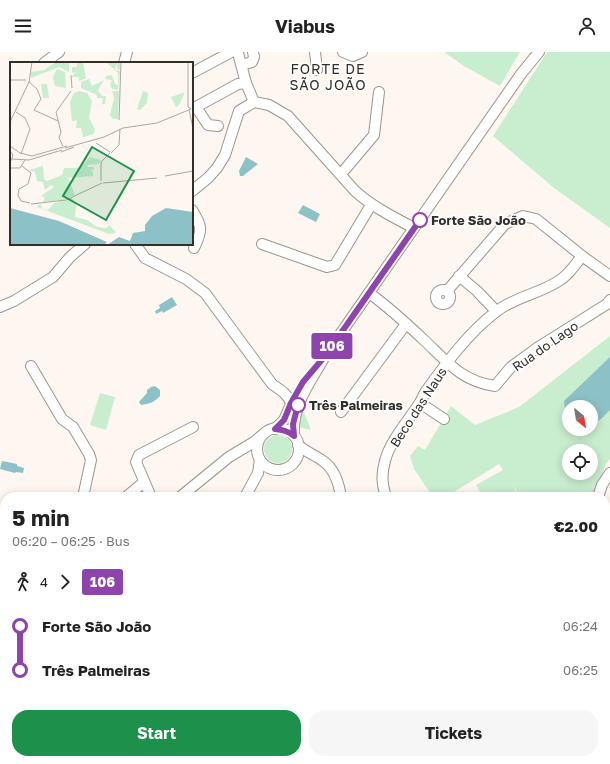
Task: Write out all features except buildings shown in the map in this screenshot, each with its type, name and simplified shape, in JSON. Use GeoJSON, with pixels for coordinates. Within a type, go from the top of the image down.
{"type":"FeatureCollection","features":[{"type":"Feature","properties":{"kind":"street"},"geometry":{"type":"LineString","coordinates":[[45,62],[59,52]]}},
{"type":"Feature","properties":{"kind":"street"},"geometry":{"type":"LineString","coordinates":[[124,62],[127,52]]}},
{"type":"Feature","properties":{"kind":"street"},"geometry":{"type":"LineString","coordinates":[[193,72],[231,52]]}},
{"type":"Feature","properties":{"kind":"street"},"geometry":{"type":"LineString","coordinates":[[236,52],[238,53],[246,83],[254,102]]}},
{"type":"Feature","properties":{"kind":"street"},"geometry":{"type":"LineString","coordinates":[[242,66],[252,62],[254,57],[253,52]]}},
{"type":"Feature","properties":{"kind":"street"},"geometry":{"type":"LineString","coordinates":[[315,52],[317,70]]}},
{"type":"Feature","properties":{"kind":"street"},"geometry":{"type":"LineString","coordinates":[[343,52],[353,56],[362,52]]}},
{"type":"Feature","properties":{"kind":"street"},"geometry":{"type":"LineString","coordinates":[[186,492],[229,457],[254,442],[267,432],[275,429],[284,420],[291,403],[303,382],[325,356],[521,74],[539,52]]}},
{"type":"Feature","properties":{"kind":"street"},"geometry":{"type":"LineString","coordinates":[[218,126],[208,125],[196,107],[238,84],[246,83]]}},
{"type":"Feature","properties":{"kind":"street"},"geometry":{"type":"LineString","coordinates":[[341,174],[374,135],[379,92]]}},
{"type":"Feature","properties":{"kind":"street"},"geometry":{"type":"LineString","coordinates":[[193,189],[208,178],[217,168],[225,155],[239,111],[254,102],[269,105],[288,116],[355,191],[371,205],[414,228]]}},
{"type":"Feature","properties":{"kind":"street"},"geometry":{"type":"LineString","coordinates":[[262,244],[328,267],[335,265],[371,205]]}},
{"type":"Feature","properties":{"kind":"street"},"geometry":{"type":"LineString","coordinates":[[193,212],[200,222],[200,236],[194,248]]}},
{"type":"Feature","properties":{"kind":"street"},"geometry":{"type":"LineString","coordinates":[[447,291],[505,224],[523,216],[536,219],[582,256],[610,276]]}},
{"type":"Feature","properties":{"kind":"street"},"geometry":{"type":"LineString","coordinates":[[0,307],[14,301],[53,277],[70,257],[84,245]]}},
{"type":"Feature","properties":{"kind":"street"},"geometry":{"type":"LineString","coordinates":[[136,245],[145,258],[186,279],[205,293],[272,384],[285,393],[291,403]]}},
{"type":"Feature","properties":{"kind":"street","name":"Beco das Naus"},"geometry":{"type":"LineString","coordinates":[[385,492],[382,481],[385,460],[406,421],[420,403],[425,392],[447,363],[473,332],[496,311],[508,303],[558,282],[572,270],[582,256]]}},
{"type":"Feature","properties":{"kind":"street"},"geometry":{"type":"LineString","coordinates":[[459,276],[477,291],[496,311]]}},
{"type":"Feature","properties":{"kind":"street","name":"Rua do Lago"},"geometry":{"type":"LineString","coordinates":[[370,293],[382,302],[447,363],[470,379],[481,384],[495,386],[511,367],[530,353],[607,304],[610,300]]}},
{"type":"Feature","properties":{"kind":"street"},"geometry":{"type":"LineString","coordinates":[[341,412],[406,324]]}},
{"type":"Feature","properties":{"kind":"street"},"geometry":{"type":"LineString","coordinates":[[293,463],[298,457],[299,452],[293,424],[299,402],[325,356]]}},
{"type":"Feature","properties":{"kind":"street"},"geometry":{"type":"LineString","coordinates":[[31,366],[62,418],[73,427],[89,454],[91,460],[84,492]]}},
{"type":"Feature","properties":{"kind":"street"},"geometry":{"type":"LineString","coordinates":[[420,403],[444,419]]}},
{"type":"Feature","properties":{"kind":"street"},"geometry":{"type":"LineString","coordinates":[[149,492],[136,462],[139,455],[194,427]]}},
{"type":"Feature","properties":{"kind":"street"},"geometry":{"type":"LineString","coordinates":[[275,429],[290,432],[305,452],[322,460],[330,466],[339,484],[340,492]]}},
{"type":"Feature","properties":{"kind":"street"},"geometry":{"type":"LineString","coordinates":[[248,492],[258,473],[259,458],[257,443],[261,436]]}},
{"type":"Feature","properties":{"kind":"street"},"geometry":{"type":"LineString","coordinates":[[229,457],[248,452],[259,458],[266,467],[277,469]]}},
{"type":"Feature","properties":{"kind":"street"},"geometry":{"type":"LineString","coordinates":[[252,492],[259,479],[277,469],[303,460],[312,460],[323,465],[334,474]]}},
{"type":"Feature","properties":{"kind":"street"},"geometry":{"type":"LineString","coordinates":[[600,492],[602,485],[610,473]]}},
{"type":"Feature","properties":{"kind":"street"},"geometry":{"type":"LineString","coordinates":[[132,492],[144,482]]}},
{"type":"Feature","properties":{"kind":"green space"},"geometry":{"type":"Polygon","coordinates":[[[444,52],[520,52],[500,86],[464,66],[444,52]]]}},
{"type":"Feature","properties":{"kind":"green space"},"geometry":{"type":"Polygon","coordinates":[[[547,52],[610,52],[610,228],[554,188],[493,136],[547,52]]]}},
{"type":"Feature","properties":{"kind":"green space"},"geometry":{"type":"Polygon","coordinates":[[[610,336],[610,459],[606,464],[595,492],[518,492],[512,484],[516,492],[480,492],[476,485],[503,470],[499,464],[454,492],[430,492],[414,469],[410,456],[418,446],[425,450],[451,406],[475,425],[519,407],[610,336]]]}},
{"type":"Feature","properties":{"kind":"green space"},"geometry":{"type":"Polygon","coordinates":[[[100,393],[115,397],[106,430],[90,425],[100,393]]]}},
{"type":"Feature","properties":{"kind":"green space"},"geometry":{"type":"Polygon","coordinates":[[[302,408],[310,427],[310,430],[298,427],[302,408]]]}},
{"type":"Feature","properties":{"kind":"green space"},"geometry":{"type":"Polygon","coordinates":[[[278,435],[284,436],[288,439],[291,443],[291,455],[288,459],[284,462],[278,463],[272,462],[268,459],[265,455],[264,449],[265,443],[268,439],[272,436],[278,435]]]}},
{"type":"Feature","properties":{"kind":"water"},"geometry":{"type":"Polygon","coordinates":[[[246,157],[258,164],[243,176],[240,176],[239,171],[246,157]]]}},
{"type":"Feature","properties":{"kind":"water"},"geometry":{"type":"Polygon","coordinates":[[[303,205],[320,214],[316,222],[298,213],[303,205]]]}},
{"type":"Feature","properties":{"kind":"water"},"geometry":{"type":"Polygon","coordinates":[[[172,297],[177,305],[163,313],[162,311],[156,314],[155,311],[160,308],[159,305],[172,297]]]}},
{"type":"Feature","properties":{"kind":"water"},"geometry":{"type":"Polygon","coordinates":[[[610,357],[610,410],[602,418],[598,421],[598,400],[565,400],[610,357]]]}},
{"type":"Feature","properties":{"kind":"water"},"geometry":{"type":"Polygon","coordinates":[[[155,386],[160,390],[160,396],[152,402],[141,405],[139,402],[147,393],[147,390],[155,386]]]}},
{"type":"Feature","properties":{"kind":"water"},"geometry":{"type":"Polygon","coordinates":[[[2,461],[17,464],[17,466],[24,468],[23,473],[15,473],[0,469],[2,461]]]}},
{"type":"Feature","properties":{"kind":"bus line","name":"106"},"geometry":{"type":"LineString","coordinates":[[298,405],[293,424],[294,436],[285,430],[275,429],[284,420],[296,393],[303,382],[325,356],[420,220]]}},
{"type":"Feature","properties":{"kind":"place","name":"Forte São João"},"geometry":{"type":"Point","coordinates":[420,220]}},
{"type":"Feature","properties":{"kind":"place","name":"Três Palmeiras"},"geometry":{"type":"Point","coordinates":[298,405]}},
{"type":"Feature","properties":{"kind":"district","name":"FORTE DE SÃO JOÃO"},"geometry":{"type":"Point","coordinates":[328,78]}}]}
